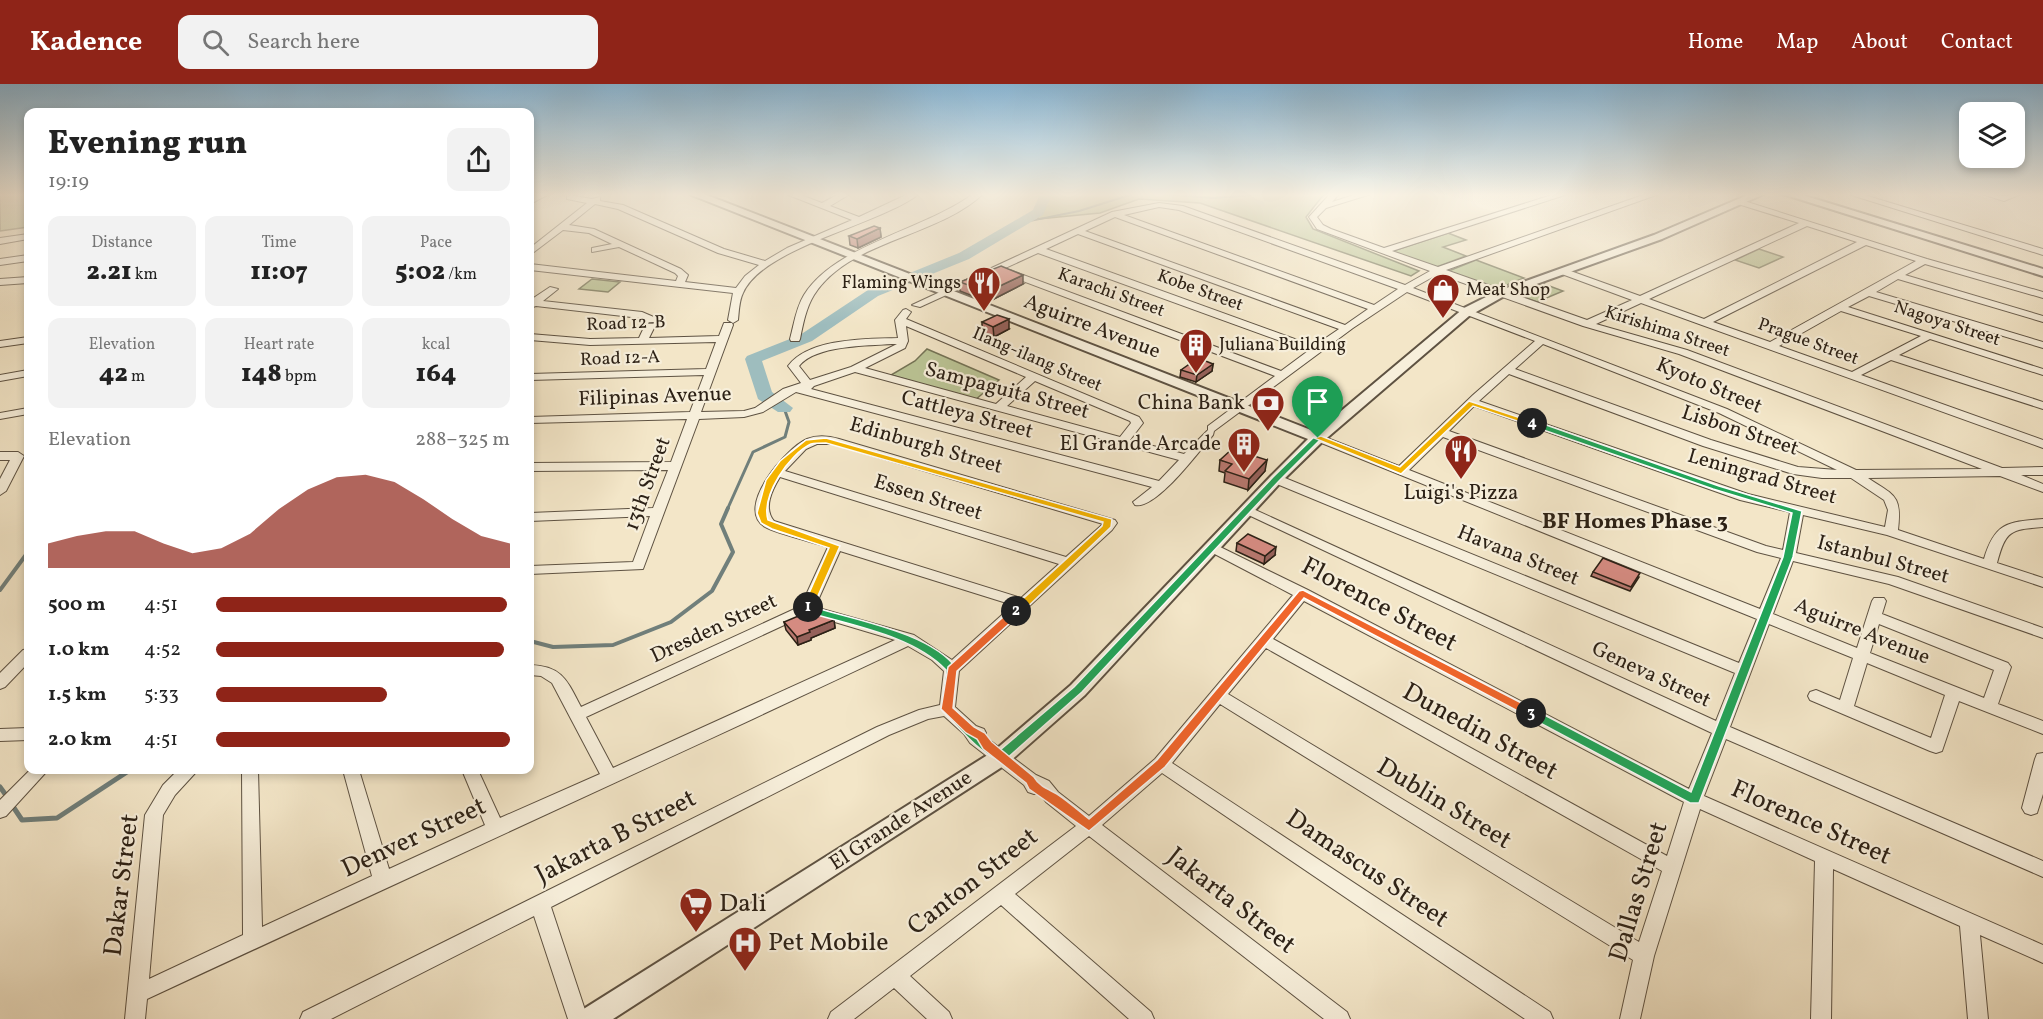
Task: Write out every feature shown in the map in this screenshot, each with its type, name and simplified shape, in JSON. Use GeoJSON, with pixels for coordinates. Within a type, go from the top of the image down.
{"type":"FeatureCollection","features":[{"type":"Feature","properties":{"kind":"street"},"geometry":{"type":"LineString","coordinates":[[0,242],[24,238]]}},
{"type":"Feature","properties":{"kind":"street"},"geometry":{"type":"LineString","coordinates":[[534,249],[548,238]]}},
{"type":"Feature","properties":{"kind":"street"},"geometry":{"type":"LineString","coordinates":[[607,238],[678,271],[683,275],[679,284]]}},
{"type":"Feature","properties":{"kind":"street"},"geometry":{"type":"LineString","coordinates":[[690,238],[721,251],[767,264]]}},
{"type":"Feature","properties":{"kind":"street","name":"Aguirre Avenue"},"geometry":{"type":"LineString","coordinates":[[806,238],[1240,407],[2043,728]]}},
{"type":"Feature","properties":{"kind":"street"},"geometry":{"type":"LineString","coordinates":[[534,267],[739,291],[767,264],[818,238]]}},
{"type":"Feature","properties":{"kind":"street"},"geometry":{"type":"LineString","coordinates":[[795,339],[807,299],[827,273],[855,257],[899,238]]}},
{"type":"Feature","properties":{"kind":"street","name":"Kyoto Street"},"geometry":{"type":"LineString","coordinates":[[917,305],[1062,238]]}},
{"type":"Feature","properties":{"kind":"street"},"geometry":{"type":"LineString","coordinates":[[1095,238],[1348,329]]}},
{"type":"Feature","properties":{"kind":"street"},"geometry":{"type":"LineString","coordinates":[[1181,238],[1377,309]]}},
{"type":"Feature","properties":{"kind":"street","name":"Kyoto Street"},"geometry":{"type":"LineString","coordinates":[[1260,238],[1471,311],[1723,411],[1854,474],[1890,498],[1894,510],[1891,532]]}},
{"type":"Feature","properties":{"kind":"street","name":"Kirishima Street"},"geometry":{"type":"LineString","coordinates":[[1348,238],[1587,324],[1683,352],[2043,488]]}},
{"type":"Feature","properties":{"kind":"street"},"geometry":{"type":"LineString","coordinates":[[1383,251],[1425,238]]}},
{"type":"Feature","properties":{"kind":"street"},"geometry":{"type":"LineString","coordinates":[[1139,502],[1162,486],[1211,431],[1240,407],[1405,289],[1436,271],[1531,238]]}},
{"type":"Feature","properties":{"kind":"street","name":"El Grande Avenue"},"geometry":{"type":"LineString","coordinates":[[591,1019],[994,751],[1078,690],[1276,479],[1318,438],[1471,311],[1502,293],[1656,238]]}},
{"type":"Feature","properties":{"kind":"street"},"geometry":{"type":"LineString","coordinates":[[1587,324],[1775,238]]}},
{"type":"Feature","properties":{"kind":"street"},"geometry":{"type":"LineString","coordinates":[[1852,238],[2043,295]]}},
{"type":"Feature","properties":{"kind":"street"},"geometry":{"type":"LineString","coordinates":[[1931,238],[2041,271]]}},
{"type":"Feature","properties":{"kind":"street"},"geometry":{"type":"LineString","coordinates":[[1996,238],[2043,252]]}},
{"type":"Feature","properties":{"kind":"street"},"geometry":{"type":"LineString","coordinates":[[1705,322],[1865,242]]}},
{"type":"Feature","properties":{"kind":"street"},"geometry":{"type":"LineString","coordinates":[[595,250],[622,244]]}},
{"type":"Feature","properties":{"kind":"street","name":"Kobe Street"},"geometry":{"type":"LineString","coordinates":[[1037,249],[1317,351]]}},
{"type":"Feature","properties":{"kind":"street"},"geometry":{"type":"LineString","coordinates":[[0,262],[24,259]]}},
{"type":"Feature","properties":{"kind":"street"},"geometry":{"type":"LineString","coordinates":[[1772,346],[1924,261]]}},
{"type":"Feature","properties":{"kind":"street","name":"Karachi Street"},"geometry":{"type":"LineString","coordinates":[[996,268],[1283,375]]}},
{"type":"Feature","properties":{"kind":"street","name":"Prague Street"},"geometry":{"type":"LineString","coordinates":[[1562,271],[2043,444]]}},
{"type":"Feature","properties":{"kind":"street"},"geometry":{"type":"LineString","coordinates":[[534,302],[575,272]]}},
{"type":"Feature","properties":{"kind":"street"},"geometry":{"type":"LineString","coordinates":[[1898,276],[2043,319]]}},
{"type":"Feature","properties":{"kind":"street"},"geometry":{"type":"LineString","coordinates":[[0,282],[24,280]]}},
{"type":"Feature","properties":{"kind":"street","name":"13th Street"},"geometry":{"type":"LineString","coordinates":[[534,570],[638,566],[731,322],[739,291]]}},
{"type":"Feature","properties":{"kind":"street"},"geometry":{"type":"LineString","coordinates":[[1870,293],[2043,345]]}},
{"type":"Feature","properties":{"kind":"street"},"geometry":{"type":"LineString","coordinates":[[534,304],[642,315],[653,320],[643,339]]}},
{"type":"Feature","properties":{"kind":"street","name":"Nagoya Street"},"geometry":{"type":"LineString","coordinates":[[1842,308],[2043,372]]}},
{"type":"Feature","properties":{"kind":"street","name":"Ilang-ilang Street"},"geometry":{"type":"LineString","coordinates":[[903,341],[903,316],[1033,377],[1135,419],[1136,425],[1123,441]]}},
{"type":"Feature","properties":{"kind":"street"},"geometry":{"type":"LineString","coordinates":[[1853,375],[1929,336]]}},
{"type":"Feature","properties":{"kind":"street","name":"Road 12-B"},"geometry":{"type":"LineString","coordinates":[[534,337],[590,342],[643,339],[723,339]]}},
{"type":"Feature","properties":{"kind":"street"},"geometry":{"type":"LineString","coordinates":[[1401,471],[1472,402],[1542,340]]}},
{"type":"Feature","properties":{"kind":"street"},"geometry":{"type":"LineString","coordinates":[[0,344],[24,341]]}},
{"type":"Feature","properties":{"kind":"street"},"geometry":{"type":"LineString","coordinates":[[803,387],[793,366],[795,361],[804,355],[844,344],[903,341]]}},
{"type":"Feature","properties":{"kind":"street","name":"Filipinas Avenue"},"geometry":{"type":"LineString","coordinates":[[534,420],[744,414],[803,387],[855,369],[892,352],[903,341]]}},
{"type":"Feature","properties":{"kind":"street"},"geometry":{"type":"LineString","coordinates":[[1891,356],[2043,406]]}},
{"type":"Feature","properties":{"kind":"street","name":"Sampaguita Street"},"geometry":{"type":"LineString","coordinates":[[855,369],[1185,458]]}},
{"type":"Feature","properties":{"kind":"street","name":"Lisbon Street"},"geometry":{"type":"LineString","coordinates":[[1508,370],[1762,462],[1811,473],[2008,474],[2043,471]]}},
{"type":"Feature","properties":{"kind":"street","name":"Road 12-A"},"geometry":{"type":"LineString","coordinates":[[534,377],[712,372]]}},
{"type":"Feature","properties":{"kind":"street"},"geometry":{"type":"LineString","coordinates":[[0,378],[24,374]]}},
{"type":"Feature","properties":{"kind":"street"},"geometry":{"type":"LineString","coordinates":[[998,409],[1033,377]]}},
{"type":"Feature","properties":{"kind":"street","name":"Cattleya Street"},"geometry":{"type":"LineString","coordinates":[[803,387],[1162,486]]}},
{"type":"Feature","properties":{"kind":"street","name":"Leningrad Street"},"geometry":{"type":"LineString","coordinates":[[1472,402],[1716,488],[1797,511],[1891,532],[2043,583]]}},
{"type":"Feature","properties":{"kind":"street"},"geometry":{"type":"LineString","coordinates":[[0,416],[24,412]]}},
{"type":"Feature","properties":{"kind":"street","name":"Istanbul Street"},"geometry":{"type":"LineString","coordinates":[[1441,432],[1731,538],[1788,557],[1893,580],[2043,633]]}},
{"type":"Feature","properties":{"kind":"street","name":"Edinburgh Street"},"geometry":{"type":"LineString","coordinates":[[1024,604],[775,527],[764,521],[762,513],[771,480],[795,452],[809,442],[835,441],[1105,519],[1110,523],[1068,562]]}},
{"type":"Feature","properties":{"kind":"street"},"geometry":{"type":"LineString","coordinates":[[0,456],[18,456],[0,491]]}},
{"type":"Feature","properties":{"kind":"street"},"geometry":{"type":"LineString","coordinates":[[534,467],[675,466]]}},
{"type":"Feature","properties":{"kind":"street","name":"Essen Street"},"geometry":{"type":"LineString","coordinates":[[776,472],[1068,562]]}},
{"type":"Feature","properties":{"kind":"street","name":"Havana Street"},"geometry":{"type":"LineString","coordinates":[[1276,479],[1745,671]]}},
{"type":"Feature","properties":{"kind":"street","name":"Geneva Street"},"geometry":{"type":"LineString","coordinates":[[1246,511],[1721,730],[2043,869]]}},
{"type":"Feature","properties":{"kind":"street","name":"Dallas Street"},"geometry":{"type":"LineString","coordinates":[[1630,1019],[1644,956],[1694,799],[1767,616],[1788,557],[1797,511]]}},
{"type":"Feature","properties":{"kind":"street"},"geometry":{"type":"LineString","coordinates":[[534,517],[659,512]]}},
{"type":"Feature","properties":{"kind":"street"},"geometry":{"type":"LineString","coordinates":[[1989,565],[1998,535],[2004,529],[2043,523]]}},
{"type":"Feature","properties":{"kind":"street","name":"Dresden Street"},"geometry":{"type":"LineString","coordinates":[[577,715],[807,609],[835,546]]}},
{"type":"Feature","properties":{"kind":"street","name":"Florence Street"},"geometry":{"type":"LineString","coordinates":[[1212,547],[1694,799],[2043,954]]}},
{"type":"Feature","properties":{"kind":"street"},"geometry":{"type":"LineString","coordinates":[[947,709],[952,669],[1068,562]]}},
{"type":"Feature","properties":{"kind":"street","name":"Canton Street"},"geometry":{"type":"LineString","coordinates":[[838,1019],[1089,826],[1161,764],[1303,593]]}},
{"type":"Feature","properties":{"kind":"street"},"geometry":{"type":"LineString","coordinates":[[807,609],[909,639],[927,648],[952,669]]}},
{"type":"Feature","properties":{"kind":"street"},"geometry":{"type":"LineString","coordinates":[[1845,708],[1877,609],[2002,667],[1989,705]]}},
{"type":"Feature","properties":{"kind":"street","name":"Denver Street"},"geometry":{"type":"LineString","coordinates":[[137,994],[609,776],[672,750],[909,639]]}},
{"type":"Feature","properties":{"kind":"street","name":"Dunedin Street"},"geometry":{"type":"LineString","coordinates":[[1263,640],[1672,868]]}},
{"type":"Feature","properties":{"kind":"street"},"geometry":{"type":"LineString","coordinates":[[0,683],[24,658]]}},
{"type":"Feature","properties":{"kind":"street"},"geometry":{"type":"LineString","coordinates":[[534,670],[544,671],[558,680],[609,776]]}},
{"type":"Feature","properties":{"kind":"street"},"geometry":{"type":"LineString","coordinates":[[1816,696],[1936,747],[1954,691]]}},
{"type":"Feature","properties":{"kind":"street","name":"Dublin Street"},"geometry":{"type":"LineString","coordinates":[[1218,695],[1644,956]]}},
{"type":"Feature","properties":{"kind":"street","name":"Jakarta Street"},"geometry":{"type":"LineString","coordinates":[[947,709],[970,730],[976,739],[1030,780],[1033,786],[1044,795],[1052,797],[1340,1019]]}},
{"type":"Feature","properties":{"kind":"street","name":"Jakarta B Street"},"geometry":{"type":"LineString","coordinates":[[310,1019],[883,730],[925,714],[947,709]]}},
{"type":"Feature","properties":{"kind":"street"},"geometry":{"type":"LineString","coordinates":[[0,735],[24,734]]}},
{"type":"Feature","properties":{"kind":"street"},"geometry":{"type":"LineString","coordinates":[[2031,808],[2039,791],[2043,759]]}},
{"type":"Feature","properties":{"kind":"street","name":"Damascus Street"},"geometry":{"type":"LineString","coordinates":[[1161,764],[1543,1019]]}},
{"type":"Feature","properties":{"kind":"street"},"geometry":{"type":"LineString","coordinates":[[0,812],[36,774]]}},
{"type":"Feature","properties":{"kind":"street","name":"Dakar Street"},"geometry":{"type":"LineString","coordinates":[[135,1019],[154,815],[164,794],[184,774]]}},
{"type":"Feature","properties":{"kind":"street"},"geometry":{"type":"LineString","coordinates":[[250,774],[253,942]]}},
{"type":"Feature","properties":{"kind":"street"},"geometry":{"type":"LineString","coordinates":[[352,774],[383,881]]}},
{"type":"Feature","properties":{"kind":"street"},"geometry":{"type":"LineString","coordinates":[[472,774],[495,828]]}},
{"type":"Feature","properties":{"kind":"street"},"geometry":{"type":"LineString","coordinates":[[1821,1019],[1824,858]]}},
{"type":"Feature","properties":{"kind":"street"},"geometry":{"type":"LineString","coordinates":[[1002,894],[1144,1019]]}},
{"type":"Feature","properties":{"kind":"street"},"geometry":{"type":"LineString","coordinates":[[540,904],[578,1019]]}},
{"type":"Feature","properties":{"kind":"street"},"geometry":{"type":"LineString","coordinates":[[1969,920],[1978,1019]]}},
{"type":"Feature","properties":{"kind":"street"},"geometry":{"type":"LineString","coordinates":[[896,976],[942,1019]]}},
{"type":"Feature","properties":{"kind":"green space"},"geometry":{"type":"Polygon","coordinates":[[[1300,238],[1335,238],[1419,271],[1411,276],[1300,238]]]}},
{"type":"Feature","properties":{"kind":"green space"},"geometry":{"type":"Polygon","coordinates":[[[1434,238],[1460,238],[1466,240],[1443,247],[1466,256],[1434,268],[1390,252],[1434,238]]]}},
{"type":"Feature","properties":{"kind":"green space"},"geometry":{"type":"Polygon","coordinates":[[[1759,249],[1783,257],[1759,268],[1735,260],[1759,249]]]}},
{"type":"Feature","properties":{"kind":"green space"},"geometry":{"type":"Polygon","coordinates":[[[1476,260],[1524,278],[1497,289],[1446,272],[1476,260]]]}},
{"type":"Feature","properties":{"kind":"green space"},"geometry":{"type":"Polygon","coordinates":[[[592,279],[620,282],[608,292],[579,289],[592,279]]]}},
{"type":"Feature","properties":{"kind":"green space"},"geometry":{"type":"Polygon","coordinates":[[[1544,284],[1563,291],[1537,302],[1518,295],[1544,284]]]}},
{"type":"Feature","properties":{"kind":"green space"},"geometry":{"type":"Polygon","coordinates":[[[927,349],[999,380],[975,400],[891,375],[915,361],[927,349]]]}},
{"type":"Feature","properties":{"kind":"building"},"geometry":{"type":"Polygon","coordinates":[[[1001,266],[1023,275],[987,292],[960,282],[1001,266]]]}},
{"type":"Feature","properties":{"kind":"building"},"geometry":{"type":"Polygon","coordinates":[[[997,315],[1009,319],[993,327],[982,322],[997,315]]]}},
{"type":"Feature","properties":{"kind":"building"},"geometry":{"type":"Polygon","coordinates":[[[1198,358],[1213,364],[1197,375],[1181,370],[1198,358]]]}},
{"type":"Feature","properties":{"kind":"building"},"geometry":{"type":"Polygon","coordinates":[[[1232,449],[1267,460],[1249,479],[1225,471],[1232,464],[1220,460],[1232,449]]]}},
{"type":"Feature","properties":{"kind":"building"},"geometry":{"type":"Polygon","coordinates":[[[1248,534],[1276,547],[1265,556],[1237,543],[1248,534]]]}},
{"type":"Feature","properties":{"kind":"building"},"geometry":{"type":"Polygon","coordinates":[[[1603,558],[1640,573],[1631,587],[1593,572],[1603,558]]]}},
{"type":"Feature","properties":{"kind":"building"},"geometry":{"type":"Polygon","coordinates":[[[817,611],[831,615],[834,620],[797,637],[784,622],[808,612],[810,614],[817,611]]]}},
{"type":"Feature","properties":{"kind":"waterway"},"geometry":{"type":"LineString","coordinates":[[784,408],[764,395],[753,359],[806,338],[873,293],[964,256],[995,238]]}},
{"type":"Feature","properties":{"kind":"waterway"},"geometry":{"type":"LineString","coordinates":[[727,510],[753,452],[785,437],[789,422],[784,408]]}},
{"type":"Feature","properties":{"kind":"waterway"},"geometry":{"type":"LineString","coordinates":[[534,642],[553,647],[613,645],[671,622],[712,591],[733,552],[721,524],[728,508]]}},
{"type":"Feature","properties":{"kind":"waterway"},"geometry":{"type":"LineString","coordinates":[[0,590],[24,557]]}},
{"type":"Feature","properties":{"kind":"waterway"},"geometry":{"type":"LineString","coordinates":[[12,805],[22,820],[57,818],[124,774]]}},
{"type":"Feature","properties":{"kind":"waterway"},"geometry":{"type":"LineString","coordinates":[[0,787],[8,798]]}},
{"type":"Feature","properties":{"kind":"place","name":"Flaming Wings"},"geometry":{"type":"Point","coordinates":[984,312]}},
{"type":"Feature","properties":{"kind":"place","name":"Meat Shop"},"geometry":{"type":"Point","coordinates":[1443,319]}},
{"type":"Feature","properties":{"kind":"place","name":"Juliana Building"},"geometry":{"type":"Point","coordinates":[1196,374]}},
{"type":"Feature","properties":{"kind":"place","name":"China Bank"},"geometry":{"type":"Point","coordinates":[1268,432]}},
{"type":"Feature","properties":{"kind":"place","name":"El Grande Arcade"},"geometry":{"type":"Point","coordinates":[1244,473]}},
{"type":"Feature","properties":{"kind":"place","name":"Luigi's Pizza"},"geometry":{"type":"Point","coordinates":[1461,480]}},
{"type":"Feature","properties":{"kind":"place","name":"Dali"},"geometry":{"type":"Point","coordinates":[696,933]}},
{"type":"Feature","properties":{"kind":"place","name":"Pet Mobile"},"geometry":{"type":"Point","coordinates":[745,972]}},
{"type":"Feature","properties":{"kind":"district","name":"BF Homes Phase 3"},"geometry":{"type":"Point","coordinates":[1635,522]}},
{"type":"Feature","properties":{"kind":"route"},"geometry":{"type":"LineString","coordinates":[[1318,438],[1276,479],[1078,690],[1000,757],[976,739],[970,730],[947,709],[952,669],[942,659],[909,639],[807,609],[835,546],[775,527],[764,521],[762,517],[771,480],[783,463],[809,442],[826,440],[1108,521],[1110,523],[1107,527],[952,669],[947,709],[970,730],[977,732],[986,740],[987,746],[1000,757],[1030,780],[1033,786],[1044,795],[1052,797],[1089,826],[1161,764],[1303,593],[1694,799],[1788,557],[1797,511],[1716,488],[1472,402],[1401,471],[1318,438]]}}]}
